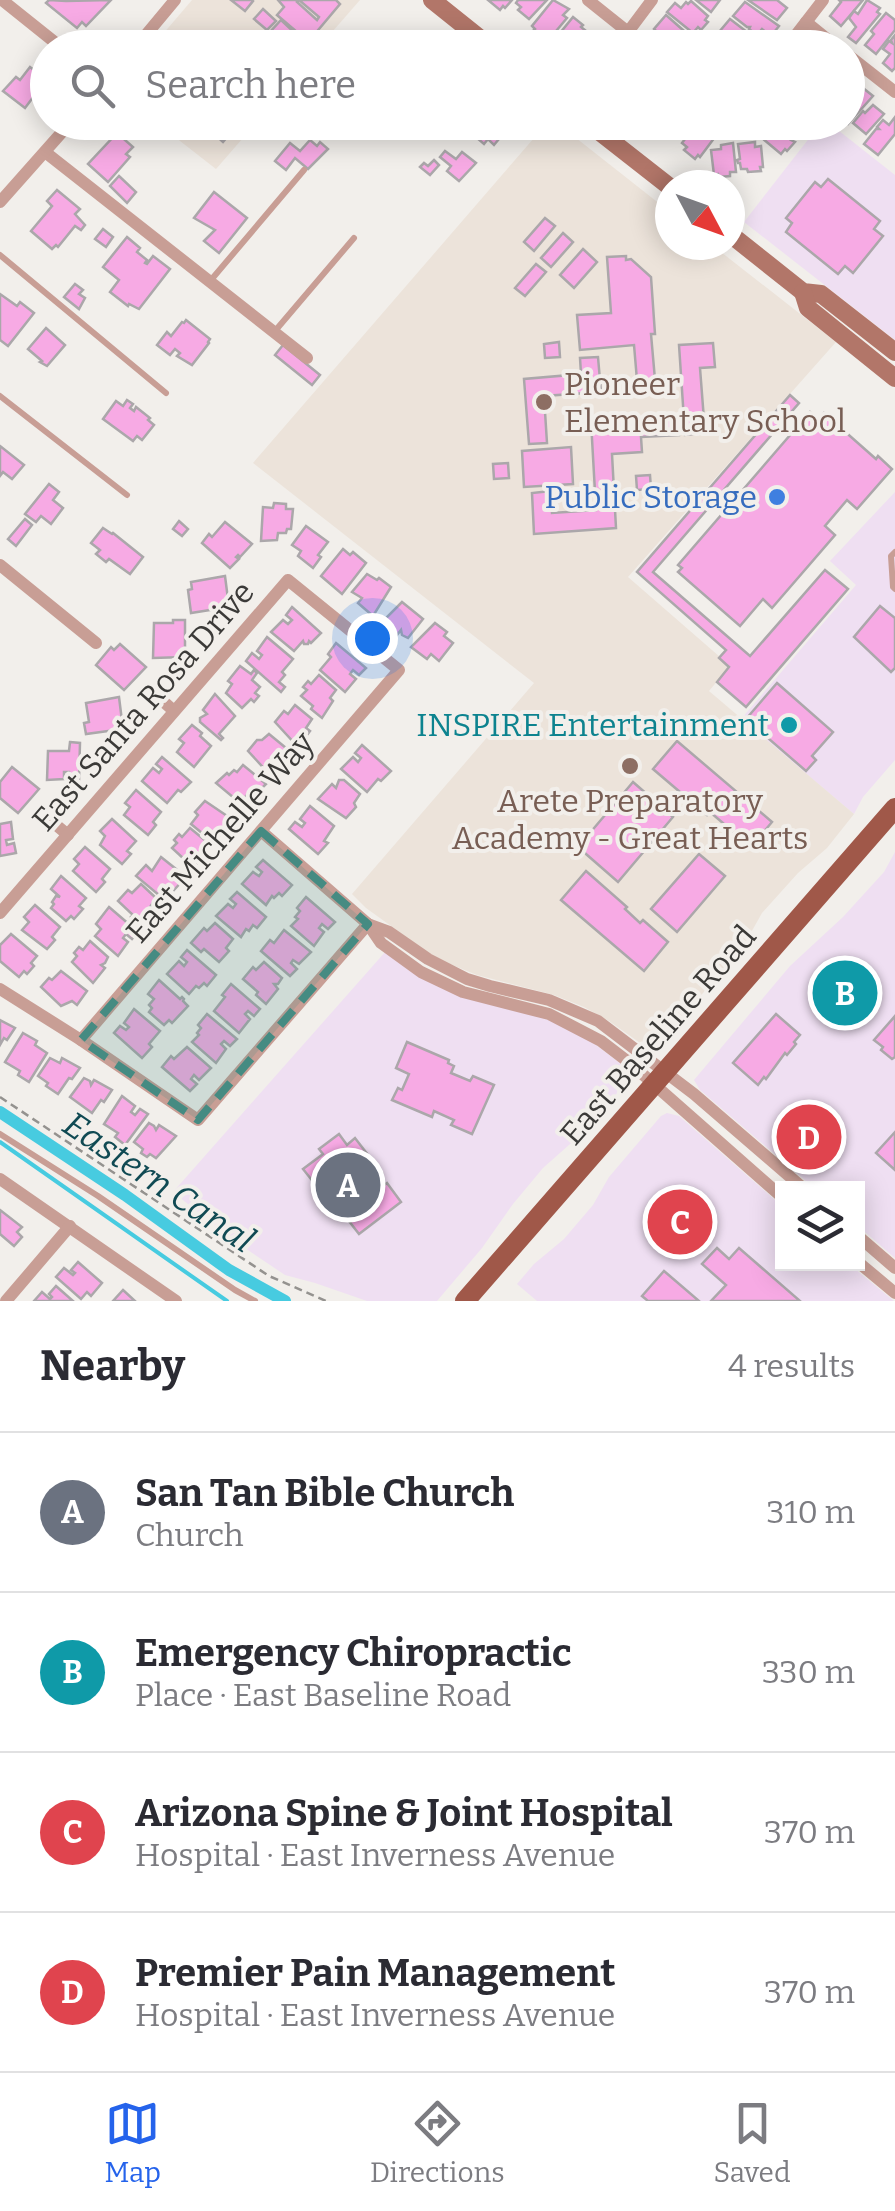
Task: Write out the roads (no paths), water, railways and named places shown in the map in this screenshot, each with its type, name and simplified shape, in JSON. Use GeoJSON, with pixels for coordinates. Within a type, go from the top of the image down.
{"type":"FeatureCollection","features":[{"type":"Feature","properties":{"kind":"main road"},"geometry":{"type":"LineString","coordinates":[[432,0],[470,30]]}},
{"type":"Feature","properties":{"kind":"main road"},"geometry":{"type":"LineString","coordinates":[[611,140],[655,175]]}},
{"type":"Feature","properties":{"kind":"main road"},"geometry":{"type":"LineString","coordinates":[[745,246],[803,292],[821,294],[895,352]]}},
{"type":"Feature","properties":{"kind":"main road"},"geometry":{"type":"LineString","coordinates":[[803,292],[808,308],[895,378]]}},
{"type":"Feature","properties":{"kind":"main road"},"geometry":{"type":"LineString","coordinates":[[868,357],[874,336]]}},
{"type":"Feature","properties":{"kind":"main road","name":"East Baseline Road"},"geometry":{"type":"LineString","coordinates":[[465,1301],[895,808]]}},
{"type":"Feature","properties":{"kind":"street"},"geometry":{"type":"LineString","coordinates":[[2,0],[40,30]]}},
{"type":"Feature","properties":{"kind":"street"},"geometry":{"type":"LineString","coordinates":[[150,30],[175,0]]}},
{"type":"Feature","properties":{"kind":"street"},"geometry":{"type":"LineString","coordinates":[[588,0],[626,30]]}},
{"type":"Feature","properties":{"kind":"street"},"geometry":{"type":"LineString","coordinates":[[630,30],[652,0]]}},
{"type":"Feature","properties":{"kind":"street"},"geometry":{"type":"LineString","coordinates":[[800,30],[823,0]]}},
{"type":"Feature","properties":{"kind":"street"},"geometry":{"type":"LineString","coordinates":[[806,22],[816,30]]}},
{"type":"Feature","properties":{"kind":"street"},"geometry":{"type":"LineString","coordinates":[[865,68],[895,92]]}},
{"type":"Feature","properties":{"kind":"street"},"geometry":{"type":"LineString","coordinates":[[0,202],[55,140]]}},
{"type":"Feature","properties":{"kind":"street"},"geometry":{"type":"LineString","coordinates":[[45,152],[307,358]]}},
{"type":"Feature","properties":{"kind":"street"},"geometry":{"type":"LineString","coordinates":[[0,565],[96,642]]}},
{"type":"Feature","properties":{"kind":"street","name":"East Santa Rosa Drive"},"geometry":{"type":"LineString","coordinates":[[0,913],[288,580],[400,670]]}},
{"type":"Feature","properties":{"kind":"street","name":"East Michelle Way"},"geometry":{"type":"LineString","coordinates":[[81,1040],[400,670]]}},
{"type":"Feature","properties":{"kind":"street"},"geometry":{"type":"LineString","coordinates":[[157,696],[174,712]]}},
{"type":"Feature","properties":{"kind":"street"},"geometry":{"type":"LineString","coordinates":[[49,819],[68,835]]}},
{"type":"Feature","properties":{"kind":"street"},"geometry":{"type":"LineString","coordinates":[[261,831],[368,924],[389,932],[428,959],[468,979],[533,995],[565,1014],[660,1079],[694,1094],[795,1181]]}},
{"type":"Feature","properties":{"kind":"street"},"geometry":{"type":"LineString","coordinates":[[0,990],[198,1120],[368,924]]}},
{"type":"Feature","properties":{"kind":"street"},"geometry":{"type":"LineString","coordinates":[[660,1079],[775,1190]]}},
{"type":"Feature","properties":{"kind":"street"},"geometry":{"type":"LineString","coordinates":[[0,1179],[176,1301]]}},
{"type":"Feature","properties":{"kind":"street"},"geometry":{"type":"LineString","coordinates":[[6,1301],[70,1226]]}},
{"type":"Feature","properties":{"kind":"street"},"geometry":{"type":"LineString","coordinates":[[865,1242],[895,1268]]}},
{"type":"Feature","properties":{"kind":"street"},"geometry":{"type":"LineString","coordinates":[[865,1261],[877,1252]]}},
{"type":"Feature","properties":{"kind":"street"},"geometry":{"type":"LineString","coordinates":[[865,1267],[895,1293]]}},
{"type":"Feature","properties":{"kind":"lane"},"geometry":{"type":"LineString","coordinates":[[210,282],[304,170]]}},
{"type":"Feature","properties":{"kind":"lane"},"geometry":{"type":"LineString","coordinates":[[274,332],[354,238]]}},
{"type":"Feature","properties":{"kind":"lane"},"geometry":{"type":"LineString","coordinates":[[0,256],[166,392]]}},
{"type":"Feature","properties":{"kind":"lane"},"geometry":{"type":"LineString","coordinates":[[0,396],[126,496]]}},
{"type":"Feature","properties":{"kind":"lane"},"geometry":{"type":"LineString","coordinates":[[895,552],[891,572],[895,589]]}},
{"type":"Feature","properties":{"kind":"lane"},"geometry":{"type":"LineString","coordinates":[[0,1134],[255,1301]]}},
{"type":"Feature","properties":{"kind":"waterway","name":"Eastern Canal"},"geometry":{"type":"LineString","coordinates":[[0,1112],[229,1270],[285,1301]]}},
{"type":"Feature","properties":{"kind":"waterway"},"geometry":{"type":"LineString","coordinates":[[0,1142],[227,1301]]}},
{"type":"Feature","properties":{"kind":"place","name":"Pioneer Elementary School"},"geometry":{"type":"Point","coordinates":[544,402]}},
{"type":"Feature","properties":{"kind":"place","name":"Public Storage"},"geometry":{"type":"Point","coordinates":[777,497]}},
{"type":"Feature","properties":{"kind":"place","name":"INSPIRE Entertainment"},"geometry":{"type":"Point","coordinates":[789,725]}},
{"type":"Feature","properties":{"kind":"place","name":"Arete Preparatory Academy - Great Hearts"},"geometry":{"type":"Point","coordinates":[630,766]}},
{"type":"Feature","properties":{"kind":"place","name":"Emergency Chiropractic"},"geometry":{"type":"Point","coordinates":[845,993]}},
{"type":"Feature","properties":{"kind":"place","name":"Premier Pain Management"},"geometry":{"type":"Point","coordinates":[809,1137]}},
{"type":"Feature","properties":{"kind":"place","name":"San Tan Bible Church"},"geometry":{"type":"Point","coordinates":[348,1185]}},
{"type":"Feature","properties":{"kind":"place","name":"Arizona Spine & Joint Hospital"},"geometry":{"type":"Point","coordinates":[680,1222]}}]}
